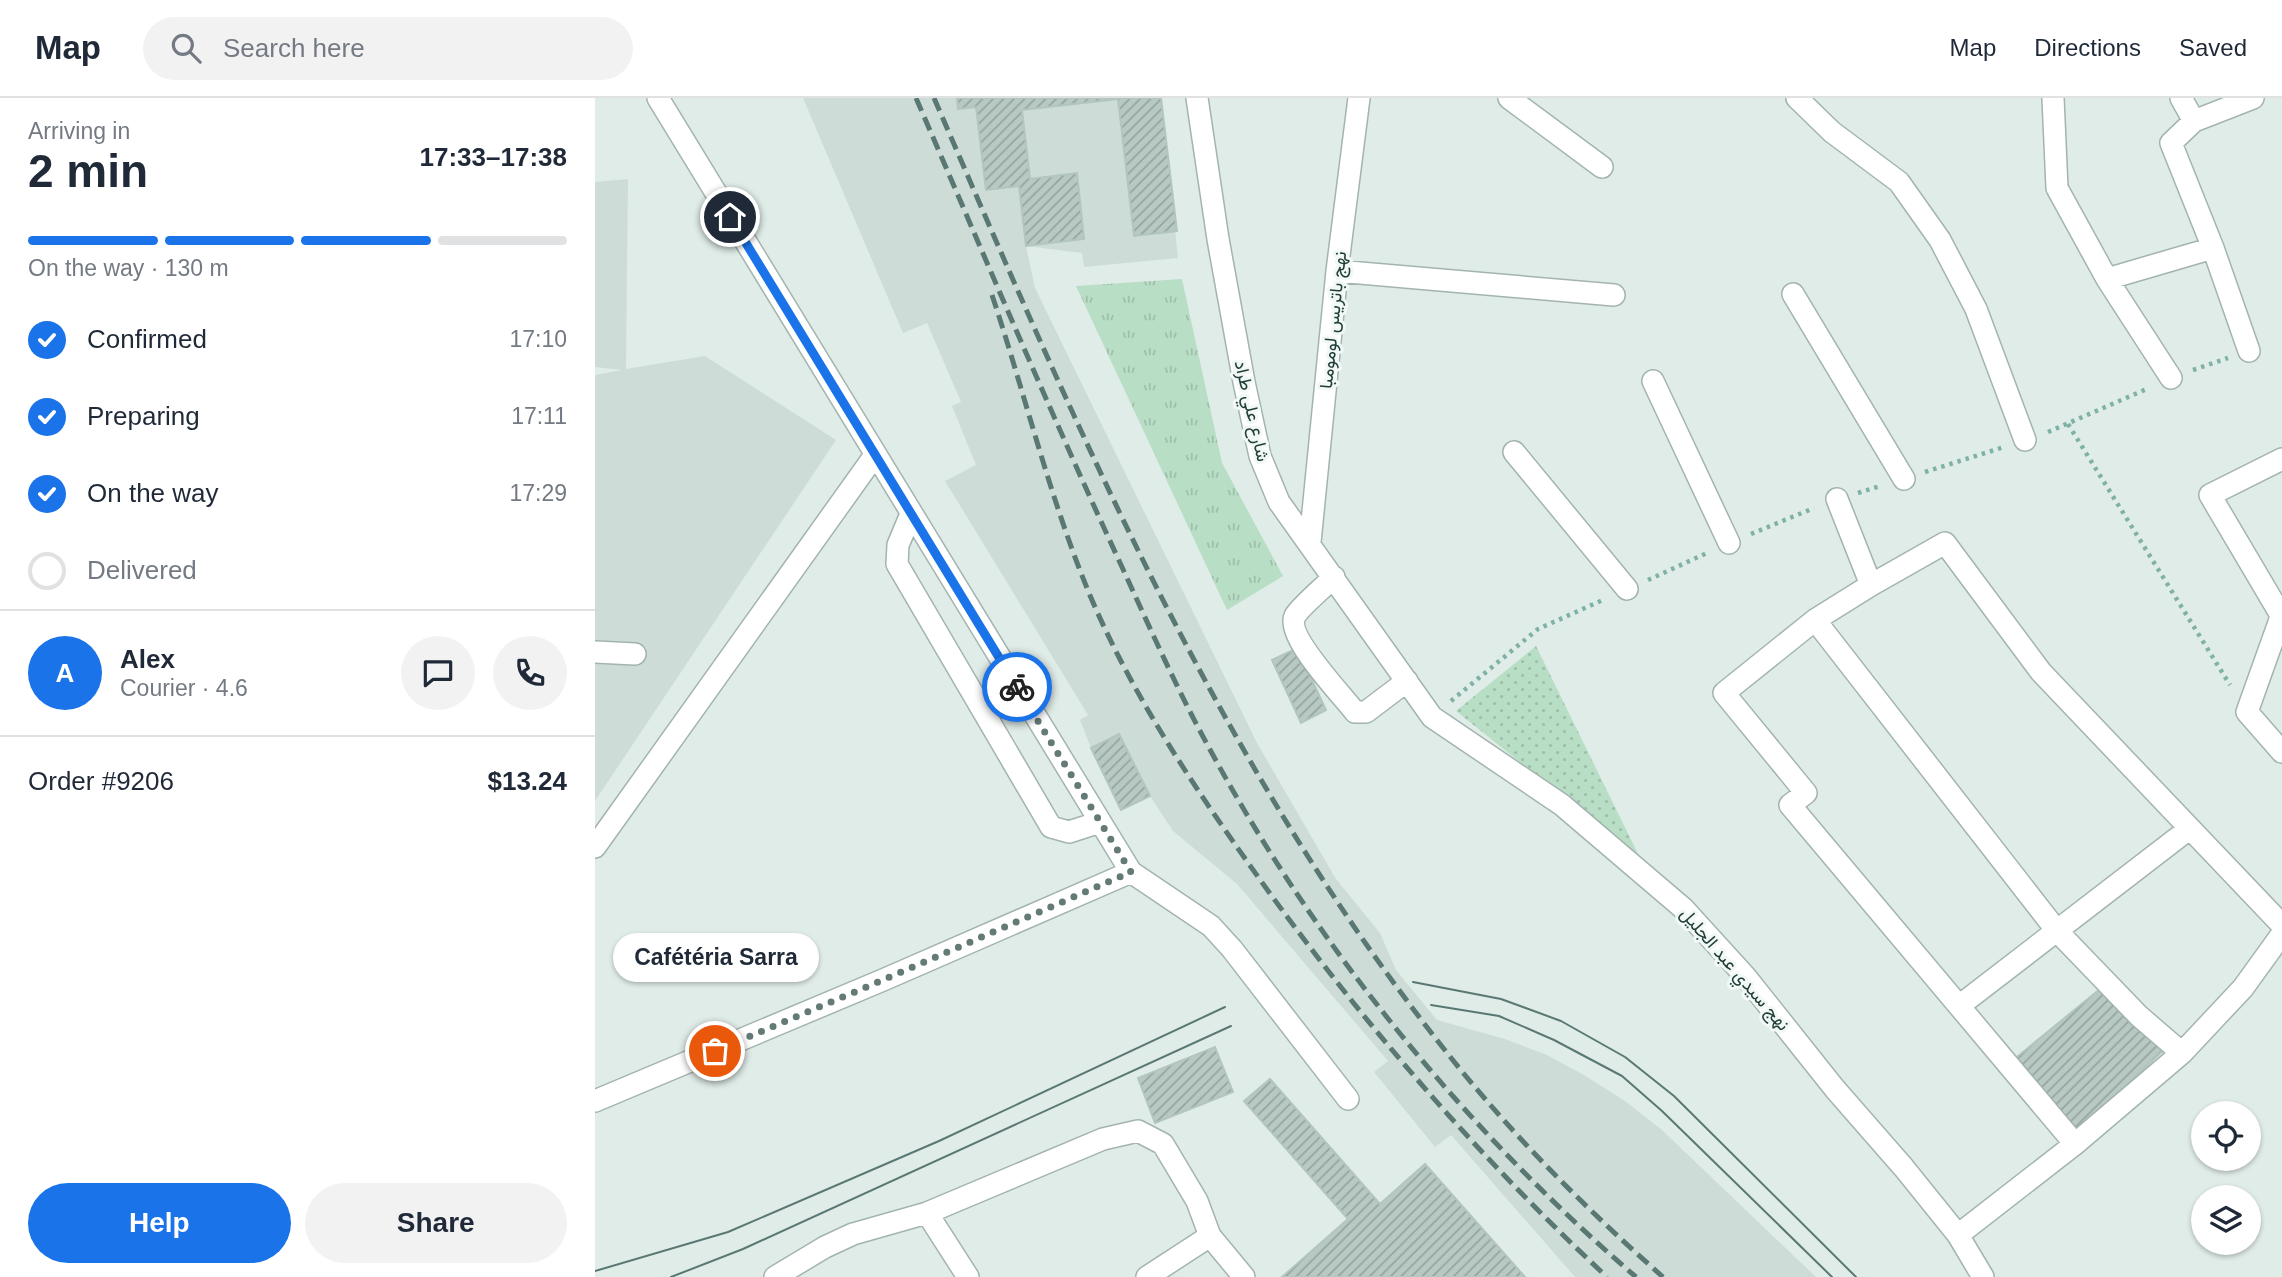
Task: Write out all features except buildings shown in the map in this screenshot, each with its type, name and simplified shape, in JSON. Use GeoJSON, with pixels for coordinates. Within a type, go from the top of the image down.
{"type":"FeatureCollection","features":[{"type":"Feature","properties":{"kind":"street"},"geometry":{"type":"LineString","coordinates":[[658,98],[1131,872],[1211,926],[1232,949],[1347,1099]]}},
{"type":"Feature","properties":{"kind":"street","name":"شارع علي طراد"},"geometry":{"type":"LineString","coordinates":[[1196,98],[1220,252],[1260,456],[1279,502],[1432,717]]}},
{"type":"Feature","properties":{"kind":"street","name":"نهج باتريس لومومبا"},"geometry":{"type":"LineString","coordinates":[[1310,542],[1337,271],[1359,98]]}},
{"type":"Feature","properties":{"kind":"street"},"geometry":{"type":"LineString","coordinates":[[1509,98],[1602,167]]}},
{"type":"Feature","properties":{"kind":"street"},"geometry":{"type":"LineString","coordinates":[[2053,98],[2057,188],[2107,279],[2171,378]]}},
{"type":"Feature","properties":{"kind":"street"},"geometry":{"type":"LineString","coordinates":[[2181,98],[2195,121]]}},
{"type":"Feature","properties":{"kind":"street"},"geometry":{"type":"LineString","coordinates":[[2249,351],[2213,248],[2171,144],[2195,121],[2252,98]]}},
{"type":"Feature","properties":{"kind":"street"},"geometry":{"type":"LineString","coordinates":[[1809,102],[1832,132],[1899,182],[1940,240],[1976,309],[2025,440]]}},
{"type":"Feature","properties":{"kind":"street"},"geometry":{"type":"LineString","coordinates":[[2107,279],[2213,248]]}},
{"type":"Feature","properties":{"kind":"street"},"geometry":{"type":"LineString","coordinates":[[1337,271],[1613,295]]}},
{"type":"Feature","properties":{"kind":"street"},"geometry":{"type":"LineString","coordinates":[[1793,294],[1903,479]]}},
{"type":"Feature","properties":{"kind":"street"},"geometry":{"type":"LineString","coordinates":[[1653,381],[1729,542]]}},
{"type":"Feature","properties":{"kind":"street"},"geometry":{"type":"LineString","coordinates":[[1514,452],[1627,589]]}},
{"type":"Feature","properties":{"kind":"street"},"geometry":{"type":"LineString","coordinates":[[595,847],[874,455]]}},
{"type":"Feature","properties":{"kind":"street"},"geometry":{"type":"LineString","coordinates":[[2282,459],[2210,495],[2282,615],[2246,712],[2282,752]]}},
{"type":"Feature","properties":{"kind":"street"},"geometry":{"type":"LineString","coordinates":[[1837,499],[1871,585]]}},
{"type":"Feature","properties":{"kind":"street"},"geometry":{"type":"LineString","coordinates":[[911,513],[898,545],[897,564],[1051,827],[1069,832],[1100,822]]}},
{"type":"Feature","properties":{"kind":"street"},"geometry":{"type":"LineString","coordinates":[[2075,1144],[1790,804],[1806,793],[1724,693],[1815,621],[1945,542],[2041,672],[2282,925]]}},
{"type":"Feature","properties":{"kind":"street"},"geometry":{"type":"LineString","coordinates":[[1334,577],[1295,615],[1293,625],[1299,641],[1355,712],[1366,712],[1407,681]]}},
{"type":"Feature","properties":{"kind":"street"},"geometry":{"type":"LineString","coordinates":[[1815,621],[2057,931],[2139,1016],[2182,1053]]}},
{"type":"Feature","properties":{"kind":"street"},"geometry":{"type":"LineString","coordinates":[[595,652],[635,654]]}},
{"type":"Feature","properties":{"kind":"street","name":"نهج سيدي عبد الجليل"},"geometry":{"type":"LineString","coordinates":[[1432,717],[1562,805],[1684,909],[1745,976],[1835,1088],[1905,1168],[1958,1235],[1983,1277]]}},
{"type":"Feature","properties":{"kind":"street"},"geometry":{"type":"LineString","coordinates":[[1959,1006],[2189,829]]}},
{"type":"Feature","properties":{"kind":"street"},"geometry":{"type":"LineString","coordinates":[[595,1101],[1131,872]]}},
{"type":"Feature","properties":{"kind":"street"},"geometry":{"type":"LineString","coordinates":[[1958,1235],[2075,1144],[2182,1053],[2243,988],[2282,934]]}},
{"type":"Feature","properties":{"kind":"street"},"geometry":{"type":"LineString","coordinates":[[775,1277],[825,1247],[853,1234],[927,1213],[1103,1139],[1138,1131],[1163,1144],[1178,1165],[1197,1201],[1210,1236],[1244,1277]]}},
{"type":"Feature","properties":{"kind":"street"},"geometry":{"type":"LineString","coordinates":[[927,1213],[968,1277]]}},
{"type":"Feature","properties":{"kind":"street"},"geometry":{"type":"LineString","coordinates":[[1147,1277],[1210,1236]]}},
{"type":"Feature","properties":{"kind":"path"},"geometry":{"type":"LineString","coordinates":[[2068,424],[2246,712]]}},
{"type":"Feature","properties":{"kind":"shaded area"},"geometry":{"type":"Polygon","coordinates":[[[803,98],[1161,98],[1178,258],[1084,267],[1082,253],[1026,246],[1035,288],[1257,743],[1336,879],[1380,933],[1396,970],[1437,1020],[1505,1039],[1547,1055],[1625,1101],[1662,1130],[1816,1277],[1575,1277],[1451,1135],[1435,1147],[1374,1072],[1388,1061],[1237,884],[1173,831],[1150,796],[1119,734],[1091,748],[1080,720],[1088,715],[945,481],[976,465],[952,406],[961,402],[927,323],[903,333],[803,98]]]}},
{"type":"Feature","properties":{"kind":"shaded area"},"geometry":{"type":"Polygon","coordinates":[[[628,179],[626,369],[705,356],[836,440],[595,801],[595,375],[622,370],[595,367],[595,182],[628,179]]]}},
{"type":"Feature","properties":{"kind":"green space"},"geometry":{"type":"Polygon","coordinates":[[[1182,279],[1222,463],[1283,576],[1227,610],[1076,286],[1182,279]]]}},
{"type":"Feature","properties":{"kind":"green space"},"geometry":{"type":"Polygon","coordinates":[[[1536,646],[1640,858],[1456,711],[1536,646]]]}},
{"type":"Feature","properties":{"kind":"tram line"},"geometry":{"type":"LineString","coordinates":[[1413,982],[1501,999],[1561,1021],[1625,1057],[1674,1096],[1856,1277]]}},
{"type":"Feature","properties":{"kind":"tram line"},"geometry":{"type":"LineString","coordinates":[[1431,1005],[1499,1016],[1554,1040],[1622,1076],[1662,1111],[1832,1277]]}},
{"type":"Feature","properties":{"kind":"tram line"},"geometry":{"type":"LineString","coordinates":[[595,1271],[728,1232],[939,1141],[1225,1007]]}},
{"type":"Feature","properties":{"kind":"tram line"},"geometry":{"type":"LineString","coordinates":[[671,1277],[743,1249],[1231,1026]]}},
{"type":"Feature","properties":{"kind":"railway"},"geometry":{"type":"LineString","coordinates":[[916,98],[1095,509],[1174,679],[1249,818],[1344,962],[1397,1030],[1511,1159],[1636,1277]]}},
{"type":"Feature","properties":{"kind":"railway"},"geometry":{"type":"LineString","coordinates":[[934,98],[1042,346],[1158,591],[1221,710],[1289,827],[1363,940],[1469,1080],[1548,1168],[1663,1277]]}},
{"type":"Feature","properties":{"kind":"railway"},"geometry":{"type":"LineString","coordinates":[[992,295],[1049,482],[1089,593],[1123,665],[1163,734],[1251,867],[1375,1029],[1464,1132],[1607,1277]]}},
{"type":"Feature","properties":{"kind":"way so far"},"geometry":{"type":"LineString","coordinates":[[715,1051],[1131,872],[1017,687]]}},
{"type":"Feature","properties":{"kind":"place","name":"Cafétéria Sarra"},"geometry":{"type":"Point","coordinates":[715,1051]}},
{"type":"Feature","properties":{"kind":"route"},"geometry":{"type":"LineString","coordinates":[[730,217],[1017,687]]}}]}
